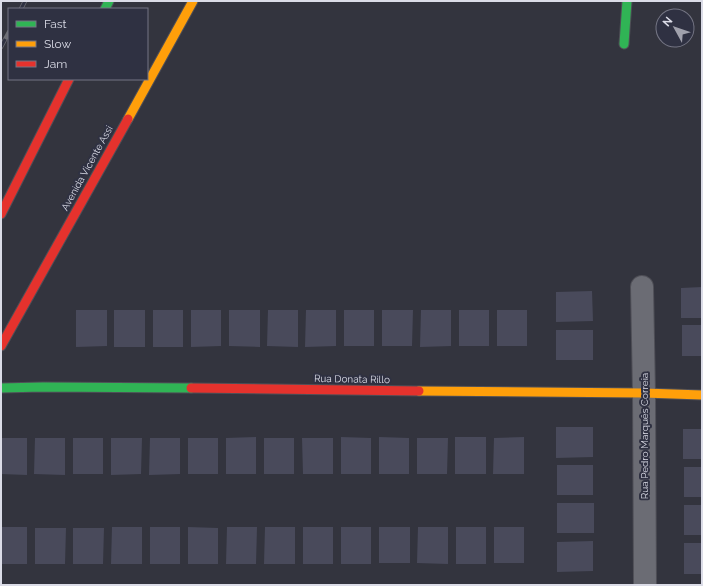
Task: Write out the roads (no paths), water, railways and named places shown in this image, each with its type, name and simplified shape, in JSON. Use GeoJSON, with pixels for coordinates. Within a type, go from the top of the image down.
{"type":"FeatureCollection","features":[{"type":"Feature","properties":{"kind":"street","name":"Avenida Vicente Assi"},"geometry":{"type":"LineString","coordinates":[[1,346],[193,1]]}},
{"type":"Feature","properties":{"kind":"street"},"geometry":{"type":"LineString","coordinates":[[624,44],[627,1]]}},
{"type":"Feature","properties":{"kind":"street"},"geometry":{"type":"LineString","coordinates":[[1,214],[69,80]]}},
{"type":"Feature","properties":{"kind":"street","name":"Rua Pedro Marquês Correia"},"geometry":{"type":"LineString","coordinates":[[642,287],[645,585]]}},
{"type":"Feature","properties":{"kind":"street","name":"Rua Donata Rillo"},"geometry":{"type":"LineString","coordinates":[[1,388],[43,387],[702,394]]}},
{"type":"Feature","properties":{"kind":"railway"},"geometry":{"type":"LineString","coordinates":[[22,8],[25,1]]}},
{"type":"Feature","properties":{"kind":"railway"},"geometry":{"type":"LineString","coordinates":[[1,47],[8,34]]}}]}
